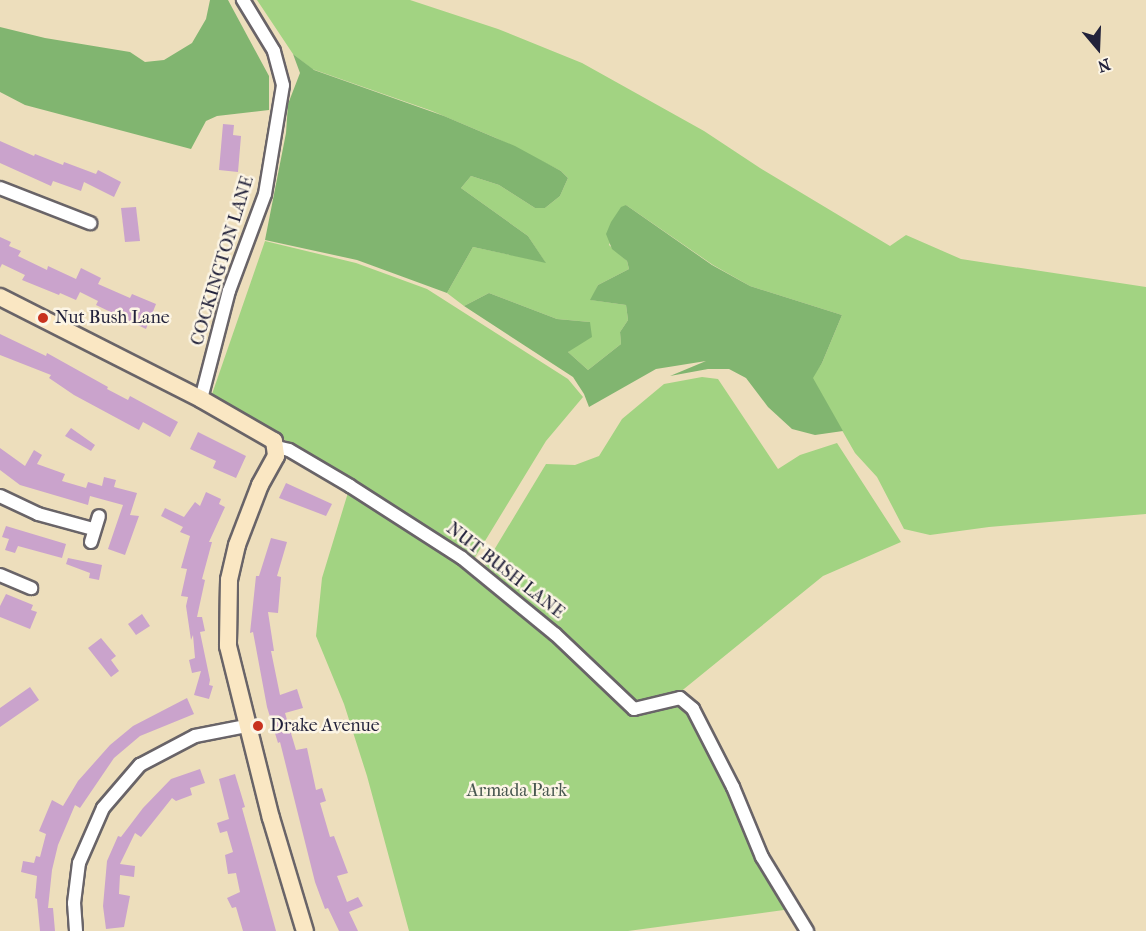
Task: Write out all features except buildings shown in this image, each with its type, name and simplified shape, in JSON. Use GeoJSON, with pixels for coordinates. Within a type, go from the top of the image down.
{"type":"FeatureCollection","features":[{"type":"Feature","properties":{"kind":"street","name":"COCKINGTON LANE"},"geometry":{"type":"LineString","coordinates":[[201,399],[230,291],[266,194],[283,86],[274,51],[243,0]]}},
{"type":"Feature","properties":{"kind":"street"},"geometry":{"type":"LineString","coordinates":[[0,188],[90,223]]}},
{"type":"Feature","properties":{"kind":"street","name":"NUT BUSH LANE"},"geometry":{"type":"LineString","coordinates":[[0,297],[201,399],[274,441],[277,447],[289,450],[350,486],[462,558],[555,634],[634,709],[680,698],[693,709],[733,787],[762,857],[807,931]]}},
{"type":"Feature","properties":{"kind":"street"},"geometry":{"type":"LineString","coordinates":[[277,447],[276,456],[260,485],[237,545],[229,580],[228,646],[246,726],[305,931]]}},
{"type":"Feature","properties":{"kind":"street"},"geometry":{"type":"LineString","coordinates":[[0,513],[4,499],[92,536],[99,516]]}},
{"type":"Feature","properties":{"kind":"street"},"geometry":{"type":"LineString","coordinates":[[0,575],[31,588]]}},
{"type":"Feature","properties":{"kind":"street"},"geometry":{"type":"LineString","coordinates":[[76,931],[74,903],[79,863],[103,808],[140,765],[195,736],[246,726]]}},
{"type":"Feature","properties":{"kind":"green space"},"geometry":{"type":"Polygon","coordinates":[[[210,0],[228,0],[269,76],[269,110],[217,116],[206,121],[191,149],[25,105],[0,92],[0,27],[45,38],[130,52],[145,62],[164,60],[192,43],[206,19],[210,0]]]}},
{"type":"Feature","properties":{"kind":"green space"},"geometry":{"type":"Polygon","coordinates":[[[257,0],[410,0],[498,29],[582,63],[704,131],[760,168],[890,246],[906,235],[961,259],[1146,287],[1146,514],[989,527],[930,535],[904,529],[877,477],[855,453],[812,378],[822,363],[842,315],[750,286],[713,265],[626,205],[609,245],[627,261],[629,269],[598,285],[591,300],[626,305],[628,320],[620,332],[621,344],[588,370],[568,352],[590,322],[557,319],[489,293],[464,306],[447,293],[473,247],[545,262],[528,236],[461,188],[471,176],[499,185],[535,208],[545,208],[560,196],[568,178],[561,171],[496,138],[432,111],[312,69],[293,54],[257,0]]]}},
{"type":"Feature","properties":{"kind":"green space"},"geometry":{"type":"Polygon","coordinates":[[[293,54],[314,70],[444,116],[515,146],[561,171],[568,178],[560,196],[545,208],[535,208],[499,185],[471,176],[461,188],[528,236],[546,263],[473,247],[447,293],[357,260],[265,240],[286,133],[288,104],[300,73],[293,54]]]}},
{"type":"Feature","properties":{"kind":"green space"},"geometry":{"type":"Polygon","coordinates":[[[626,205],[712,265],[750,286],[842,315],[822,363],[813,378],[843,431],[815,435],[792,429],[768,407],[746,378],[729,369],[708,369],[670,376],[706,361],[656,369],[589,407],[573,377],[464,306],[489,293],[557,319],[590,322],[592,337],[568,352],[588,370],[621,344],[620,332],[628,320],[626,305],[590,300],[598,285],[629,269],[627,261],[612,249],[606,234],[621,207],[626,205]]]}},
{"type":"Feature","properties":{"kind":"green space"},"geometry":{"type":"Polygon","coordinates":[[[265,241],[356,263],[427,289],[568,379],[583,397],[546,441],[474,559],[366,487],[211,397],[265,241]]]}},
{"type":"Feature","properties":{"kind":"green space"},"geometry":{"type":"Polygon","coordinates":[[[702,377],[718,379],[778,469],[800,455],[837,443],[901,542],[823,576],[679,693],[634,701],[485,565],[546,464],[575,465],[599,456],[622,419],[664,384],[702,377]]]}},
{"type":"Feature","properties":{"kind":"green space","name":"Armada Park"},"geometry":{"type":"Polygon","coordinates":[[[350,486],[462,558],[634,709],[680,698],[693,709],[791,909],[628,931],[409,931],[367,776],[344,704],[316,636],[322,578],[350,486]]]}},
{"type":"Feature","properties":{"kind":"place","name":"Nut Bush Lane"},"geometry":{"type":"Point","coordinates":[43,318]}},
{"type":"Feature","properties":{"kind":"place","name":"Drake Avenue"},"geometry":{"type":"Point","coordinates":[258,726]}}]}
